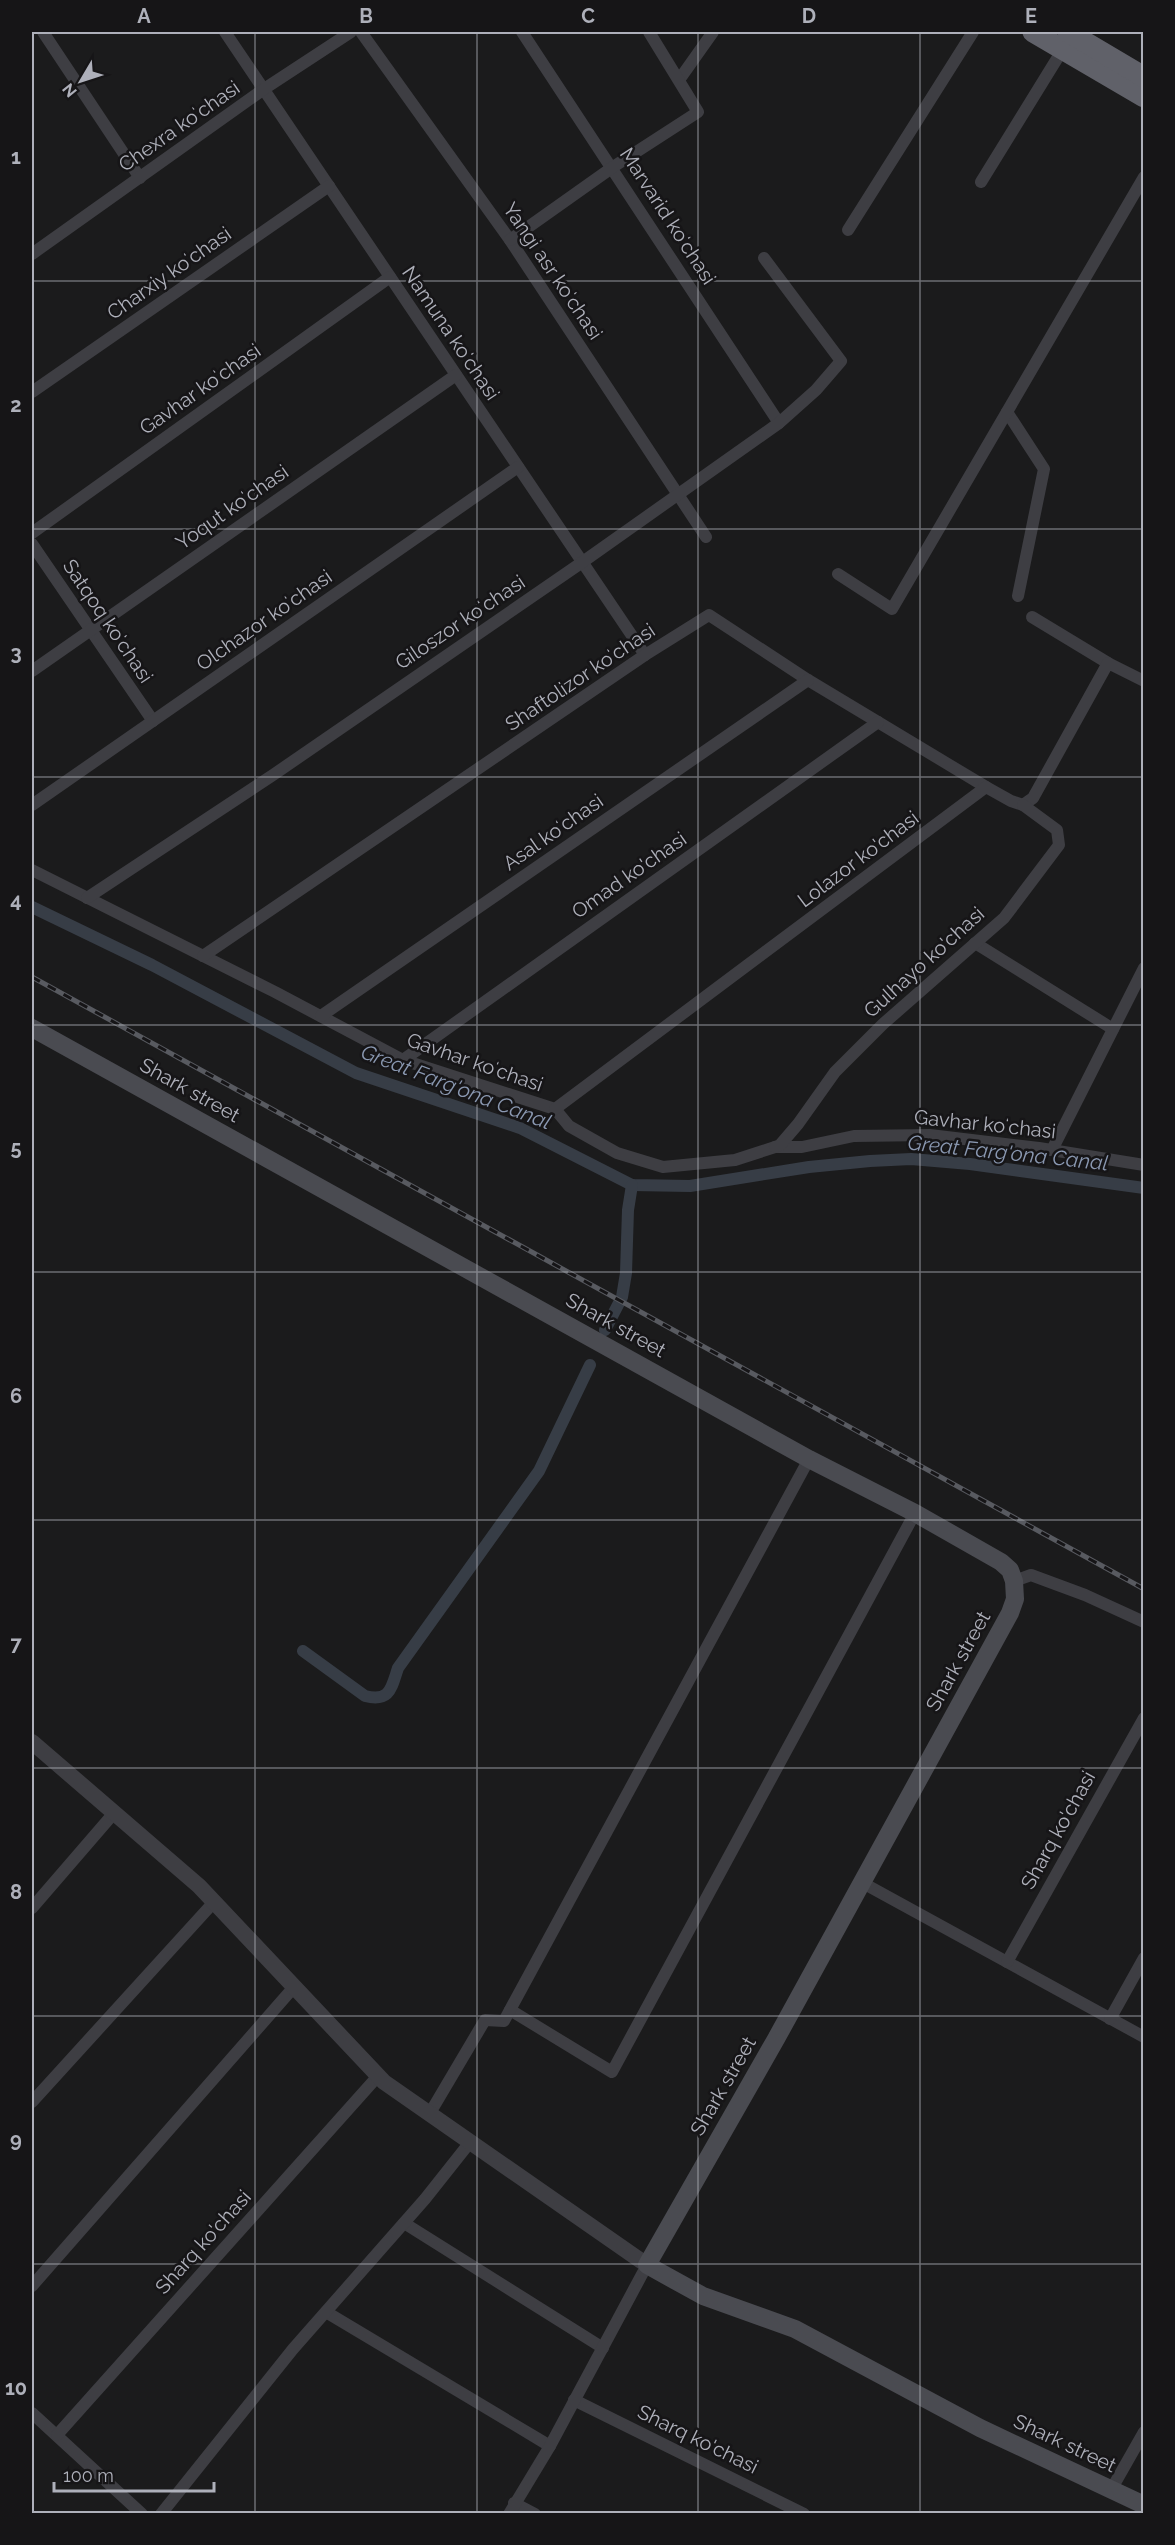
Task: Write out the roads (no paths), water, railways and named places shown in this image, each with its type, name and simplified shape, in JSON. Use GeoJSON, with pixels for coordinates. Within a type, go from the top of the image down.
{"type":"FeatureCollection","features":[{"type":"Feature","properties":{"kind":"highway"},"geometry":{"type":"LineString","coordinates":[[1034,32],[1065,40],[1109,66],[1143,97]]}},
{"type":"Feature","properties":{"kind":"highway"},"geometry":{"type":"LineString","coordinates":[[1109,66],[1143,77]]}},
{"type":"Feature","properties":{"kind":"main road","name":"Shark street"},"geometry":{"type":"LineString","coordinates":[[32,1028],[809,1459],[915,1513],[996,1558],[1006,1566],[1014,1581],[1015,1599],[1010,1613],[776,2038],[647,2265],[703,2296],[795,2329],[980,2428],[1143,2505]]}},
{"type":"Feature","properties":{"kind":"street"},"geometry":{"type":"LineString","coordinates":[[43,32],[140,177]]}},
{"type":"Feature","properties":{"kind":"street","name":"Namuna koʻchasi"},"geometry":{"type":"LineString","coordinates":[[225,32],[518,467],[584,561],[645,655]]}},
{"type":"Feature","properties":{"kind":"street","name":"Chexra koʻchasi"},"geometry":{"type":"LineString","coordinates":[[32,254],[264,89],[351,32]]}},
{"type":"Feature","properties":{"kind":"street","name":"Yangi asr koʻchasi"},"geometry":{"type":"LineString","coordinates":[[361,32],[510,240],[676,495],[706,537]]}},
{"type":"Feature","properties":{"kind":"street","name":"Marvarid koʻchasi"},"geometry":{"type":"LineString","coordinates":[[522,32],[613,167],[779,423]]}},
{"type":"Feature","properties":{"kind":"street"},"geometry":{"type":"LineString","coordinates":[[510,240],[613,167],[698,112],[649,32]]}},
{"type":"Feature","properties":{"kind":"street"},"geometry":{"type":"LineString","coordinates":[[680,80],[713,32]]}},
{"type":"Feature","properties":{"kind":"street"},"geometry":{"type":"LineString","coordinates":[[848,230],[973,32]]}},
{"type":"Feature","properties":{"kind":"street"},"geometry":{"type":"LineString","coordinates":[[981,182],[1065,40]]}},
{"type":"Feature","properties":{"kind":"street"},"geometry":{"type":"LineString","coordinates":[[838,574],[892,609],[1143,177]]}},
{"type":"Feature","properties":{"kind":"street","name":"Charxiy koʻchasi"},"geometry":{"type":"LineString","coordinates":[[32,392],[329,186]]}},
{"type":"Feature","properties":{"kind":"street","name":"Giloszor koʻchasi"},"geometry":{"type":"LineString","coordinates":[[87,898],[273,775],[584,561],[779,423],[816,390],[841,361],[764,258]]}},
{"type":"Feature","properties":{"kind":"street","name":"Gavhar koʻchasi"},"geometry":{"type":"LineString","coordinates":[[32,532],[390,277]]}},
{"type":"Feature","properties":{"kind":"street","name":"Yoqut koʻchasi"},"geometry":{"type":"LineString","coordinates":[[32,671],[456,375]]}},
{"type":"Feature","properties":{"kind":"street"},"geometry":{"type":"LineString","coordinates":[[1007,412],[1044,469],[1018,596]]}},
{"type":"Feature","properties":{"kind":"street","name":"Olchazor koʻchasi"},"geometry":{"type":"LineString","coordinates":[[32,805],[518,467]]}},
{"type":"Feature","properties":{"kind":"street","name":"Satqoq koʻchasi"},"geometry":{"type":"LineString","coordinates":[[32,544],[153,721]]}},
{"type":"Feature","properties":{"kind":"street","name":"Shaftolizor koʻchasi"},"geometry":{"type":"LineString","coordinates":[[204,956],[645,655],[709,615],[808,680],[986,787]]}},
{"type":"Feature","properties":{"kind":"street"},"geometry":{"type":"LineString","coordinates":[[1032,617],[1108,663],[1143,681]]}},
{"type":"Feature","properties":{"kind":"street"},"geometry":{"type":"LineString","coordinates":[[986,787],[1023,805],[1033,798],[1108,663]]}},
{"type":"Feature","properties":{"kind":"street","name":"Asal koʻchasi"},"geometry":{"type":"LineString","coordinates":[[321,1016],[808,680]]}},
{"type":"Feature","properties":{"kind":"street","name":"Omad ko'chasi"},"geometry":{"type":"LineString","coordinates":[[403,1060],[878,722]]}},
{"type":"Feature","properties":{"kind":"street","name":"Lolazor ko'chasi"},"geometry":{"type":"LineString","coordinates":[[555,1109],[986,787]]}},
{"type":"Feature","properties":{"kind":"street","name":"Gulhayo ko'chasi"},"geometry":{"type":"LineString","coordinates":[[774,1147],[780,1145],[798,1124],[835,1072],[884,1024],[1004,918],[1059,845],[1057,830],[1023,805]]}},
{"type":"Feature","properties":{"kind":"street","name":"Gavhar koʻchasi"},"geometry":{"type":"LineString","coordinates":[[32,870],[204,956],[403,1060],[555,1109],[569,1126],[617,1153],[663,1167],[735,1160],[774,1147],[802,1147],[854,1136],[930,1135],[1052,1150],[1143,1165]]}},
{"type":"Feature","properties":{"kind":"street"},"geometry":{"type":"LineString","coordinates":[[975,943],[1113,1029]]}},
{"type":"Feature","properties":{"kind":"street"},"geometry":{"type":"LineString","coordinates":[[1052,1150],[1143,968]]}},
{"type":"Feature","properties":{"kind":"street"},"geometry":{"type":"LineString","coordinates":[[430,2113],[485,2020],[504,2021],[809,1459]]}},
{"type":"Feature","properties":{"kind":"street"},"geometry":{"type":"LineString","coordinates":[[510,2010],[612,2072],[915,1513]]}},
{"type":"Feature","properties":{"kind":"street"},"geometry":{"type":"LineString","coordinates":[[1014,1581],[1031,1575],[1085,1595],[1143,1622]]}},
{"type":"Feature","properties":{"kind":"street","name":"Sharq ko'chasi"},"geometry":{"type":"LineString","coordinates":[[1007,1962],[1143,1718]]}},
{"type":"Feature","properties":{"kind":"street"},"geometry":{"type":"LineString","coordinates":[[32,1742],[199,1886],[378,2076],[647,2265],[550,2446],[512,2508],[535,2514]]}},
{"type":"Feature","properties":{"kind":"street"},"geometry":{"type":"LineString","coordinates":[[32,1908],[114,1813]]}},
{"type":"Feature","properties":{"kind":"street"},"geometry":{"type":"LineString","coordinates":[[861,1882],[1143,2037]]}},
{"type":"Feature","properties":{"kind":"street"},"geometry":{"type":"LineString","coordinates":[[32,2102],[214,1902]]}},
{"type":"Feature","properties":{"kind":"street"},"geometry":{"type":"LineString","coordinates":[[1110,2019],[1143,1958]]}},
{"type":"Feature","properties":{"kind":"street"},"geometry":{"type":"LineString","coordinates":[[32,2286],[294,1987]]}},
{"type":"Feature","properties":{"kind":"street","name":"Sharq ko'chasi"},"geometry":{"type":"LineString","coordinates":[[57,2435],[378,2076]]}},
{"type":"Feature","properties":{"kind":"street"},"geometry":{"type":"LineString","coordinates":[[161,2514],[326,2312],[471,2142]]}},
{"type":"Feature","properties":{"kind":"street"},"geometry":{"type":"LineString","coordinates":[[404,2223],[603,2348]]}},
{"type":"Feature","properties":{"kind":"street"},"geometry":{"type":"LineString","coordinates":[[326,2312],[550,2446]]}},
{"type":"Feature","properties":{"kind":"street","name":"Sharq ko'chasi"},"geometry":{"type":"LineString","coordinates":[[574,2400],[804,2514]]}},
{"type":"Feature","properties":{"kind":"street"},"geometry":{"type":"LineString","coordinates":[[32,2413],[142,2514]]}},
{"type":"Feature","properties":{"kind":"street"},"geometry":{"type":"LineString","coordinates":[[1111,2490],[1143,2432]]}},
{"type":"Feature","properties":{"kind":"waterway","name":"Great Farg'ona Canal"},"geometry":{"type":"LineString","coordinates":[[32,907],[152,965],[356,1073],[520,1128],[632,1185],[690,1186],[809,1167],[911,1159],[970,1164],[1144,1188]]}},
{"type":"Feature","properties":{"kind":"waterway"},"geometry":{"type":"LineString","coordinates":[[605,1330],[622,1297],[626,1273],[628,1210],[632,1185]]}},
{"type":"Feature","properties":{"kind":"waterway"},"geometry":{"type":"LineString","coordinates":[[303,1651],[365,1696],[385,1695],[391,1688],[398,1668],[539,1471],[590,1365]]}},
{"type":"Feature","properties":{"kind":"railway"},"geometry":{"type":"LineString","coordinates":[[32,977],[1144,1589]]}}]}
